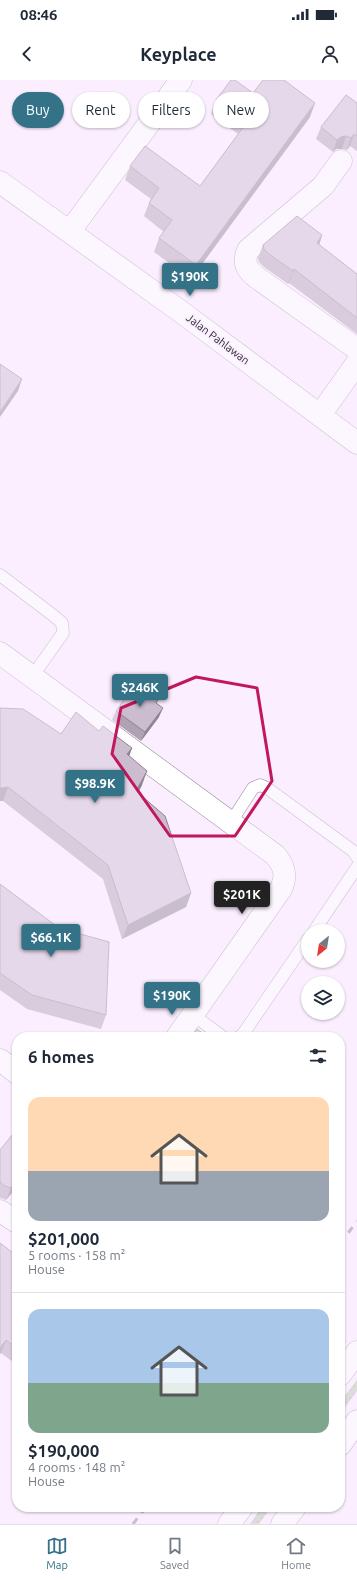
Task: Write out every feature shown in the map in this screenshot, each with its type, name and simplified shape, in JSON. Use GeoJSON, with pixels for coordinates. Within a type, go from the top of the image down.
{"type":"FeatureCollection","features":[{"type":"Feature","properties":{"kind":"main road"},"geometry":{"type":"LineString","coordinates":[[70,231],[181,80]]}},
{"type":"Feature","properties":{"kind":"main road"},"geometry":{"type":"LineString","coordinates":[[340,161],[323,186],[248,250],[245,257],[247,269],[256,277],[357,349]]}},
{"type":"Feature","properties":{"kind":"main road","name":"Jalan Pahlawan"},"geometry":{"type":"LineString","coordinates":[[0,182],[184,314],[357,443]]}},
{"type":"Feature","properties":{"kind":"main road"},"geometry":{"type":"LineString","coordinates":[[320,415],[357,363]]}},
{"type":"Feature","properties":{"kind":"main road"},"geometry":{"type":"LineString","coordinates":[[0,653],[230,822],[280,860],[283,866],[285,873],[284,882],[281,889],[181,1032]]}},
{"type":"Feature","properties":{"kind":"main road"},"geometry":{"type":"LineString","coordinates":[[0,1060],[12,1070]]}},
{"type":"Feature","properties":{"kind":"main road"},"geometry":{"type":"LineString","coordinates":[[0,1211],[12,1219]]}},
{"type":"Feature","properties":{"kind":"main road"},"geometry":{"type":"LineString","coordinates":[[345,1368],[357,1352]]}},
{"type":"Feature","properties":{"kind":"main road"},"geometry":{"type":"LineString","coordinates":[[345,1438],[357,1421]]}},
{"type":"Feature","properties":{"kind":"main road"},"geometry":{"type":"LineString","coordinates":[[230,1524],[238,1512]]}},
{"type":"Feature","properties":{"kind":"main road"},"geometry":{"type":"LineString","coordinates":[[282,1524],[291,1512]]}},
{"type":"Feature","properties":{"kind":"lane"},"geometry":{"type":"LineString","coordinates":[[0,575],[62,623],[63,633],[32,677]]}},
{"type":"Feature","properties":{"kind":"lane"},"geometry":{"type":"LineString","coordinates":[[230,822],[253,788],[260,785],[267,788],[353,851],[357,857]]}},
{"type":"Feature","properties":{"kind":"lane"},"geometry":{"type":"LineString","coordinates":[[319,924],[357,867]]}},
{"type":"Feature","properties":{"kind":"lane"},"geometry":{"type":"LineString","coordinates":[[244,1032],[301,949]]}},
{"type":"Feature","properties":{"kind":"lane"},"geometry":{"type":"LineString","coordinates":[[193,1015],[217,1032]]}},
{"type":"Feature","properties":{"kind":"highlighted area"},"geometry":{"type":"Polygon","coordinates":[[[196,677],[257,688],[272,781],[235,836],[170,836],[112,754],[121,708],[196,677]]]}},
{"type":"Feature","properties":{"kind":"green space"},"geometry":{"type":"Polygon","coordinates":[[[357,1380],[357,1391],[345,1407],[345,1396],[357,1380]]]}},
{"type":"Feature","properties":{"kind":"green space"},"geometry":{"type":"Polygon","coordinates":[[[258,1512],[267,1512],[259,1524],[250,1524],[258,1512]]]}},
{"type":"Feature","properties":{"kind":"building"},"geometry":{"type":"Polygon","coordinates":[[[231,80],[235,80],[252,92],[222,92],[231,80]]]}},
{"type":"Feature","properties":{"kind":"building"},"geometry":{"type":"Polygon","coordinates":[[[263,80],[284,80],[315,103],[196,265],[159,238],[172,220],[149,203],[159,188],[130,166],[145,146],[200,186],[243,128],[269,128],[269,92],[254,92],[263,80]]]}},
{"type":"Feature","properties":{"kind":"building"},"geometry":{"type":"Polygon","coordinates":[[[346,95],[357,103],[357,136],[354,134],[351,138],[346,136],[337,140],[321,127],[346,95]]]}},
{"type":"Feature","properties":{"kind":"building"},"geometry":{"type":"Polygon","coordinates":[[[297,216],[322,235],[317,243],[357,274],[357,318],[294,269],[293,271],[264,249],[263,245],[297,216]]]}},
{"type":"Feature","properties":{"kind":"building"},"geometry":{"type":"Polygon","coordinates":[[[0,364],[22,379],[0,412],[0,364]]]}},
{"type":"Feature","properties":{"kind":"building"},"geometry":{"type":"Polygon","coordinates":[[[142,685],[159,698],[156,703],[163,708],[145,732],[116,711],[133,687],[138,691],[142,685]]]}},
{"type":"Feature","properties":{"kind":"building"},"geometry":{"type":"Polygon","coordinates":[[[0,708],[23,709],[61,734],[76,712],[99,731],[103,726],[132,748],[127,754],[147,771],[136,791],[165,816],[191,893],[128,925],[108,865],[8,787],[0,788],[0,708]]]}},
{"type":"Feature","properties":{"kind":"building"},"geometry":{"type":"Polygon","coordinates":[[[0,884],[59,928],[109,942],[106,1015],[32,995],[0,973],[0,884]]]}},
{"type":"Feature","properties":{"kind":"building"},"geometry":{"type":"Polygon","coordinates":[[[12,1135],[11,1188],[0,1182],[0,1150],[12,1135]]]}},
{"type":"Feature","properties":{"kind":"building"},"geometry":{"type":"Polygon","coordinates":[[[0,1243],[12,1252],[12,1344],[6,1340],[0,1348],[0,1243]]]}},
{"type":"Feature","properties":{"kind":"railway"},"geometry":{"type":"LineString","coordinates":[[345,1237],[357,1221]]}},
{"type":"Feature","properties":{"kind":"railway"},"geometry":{"type":"LineString","coordinates":[[133,1524],[142,1512]]}}]}
